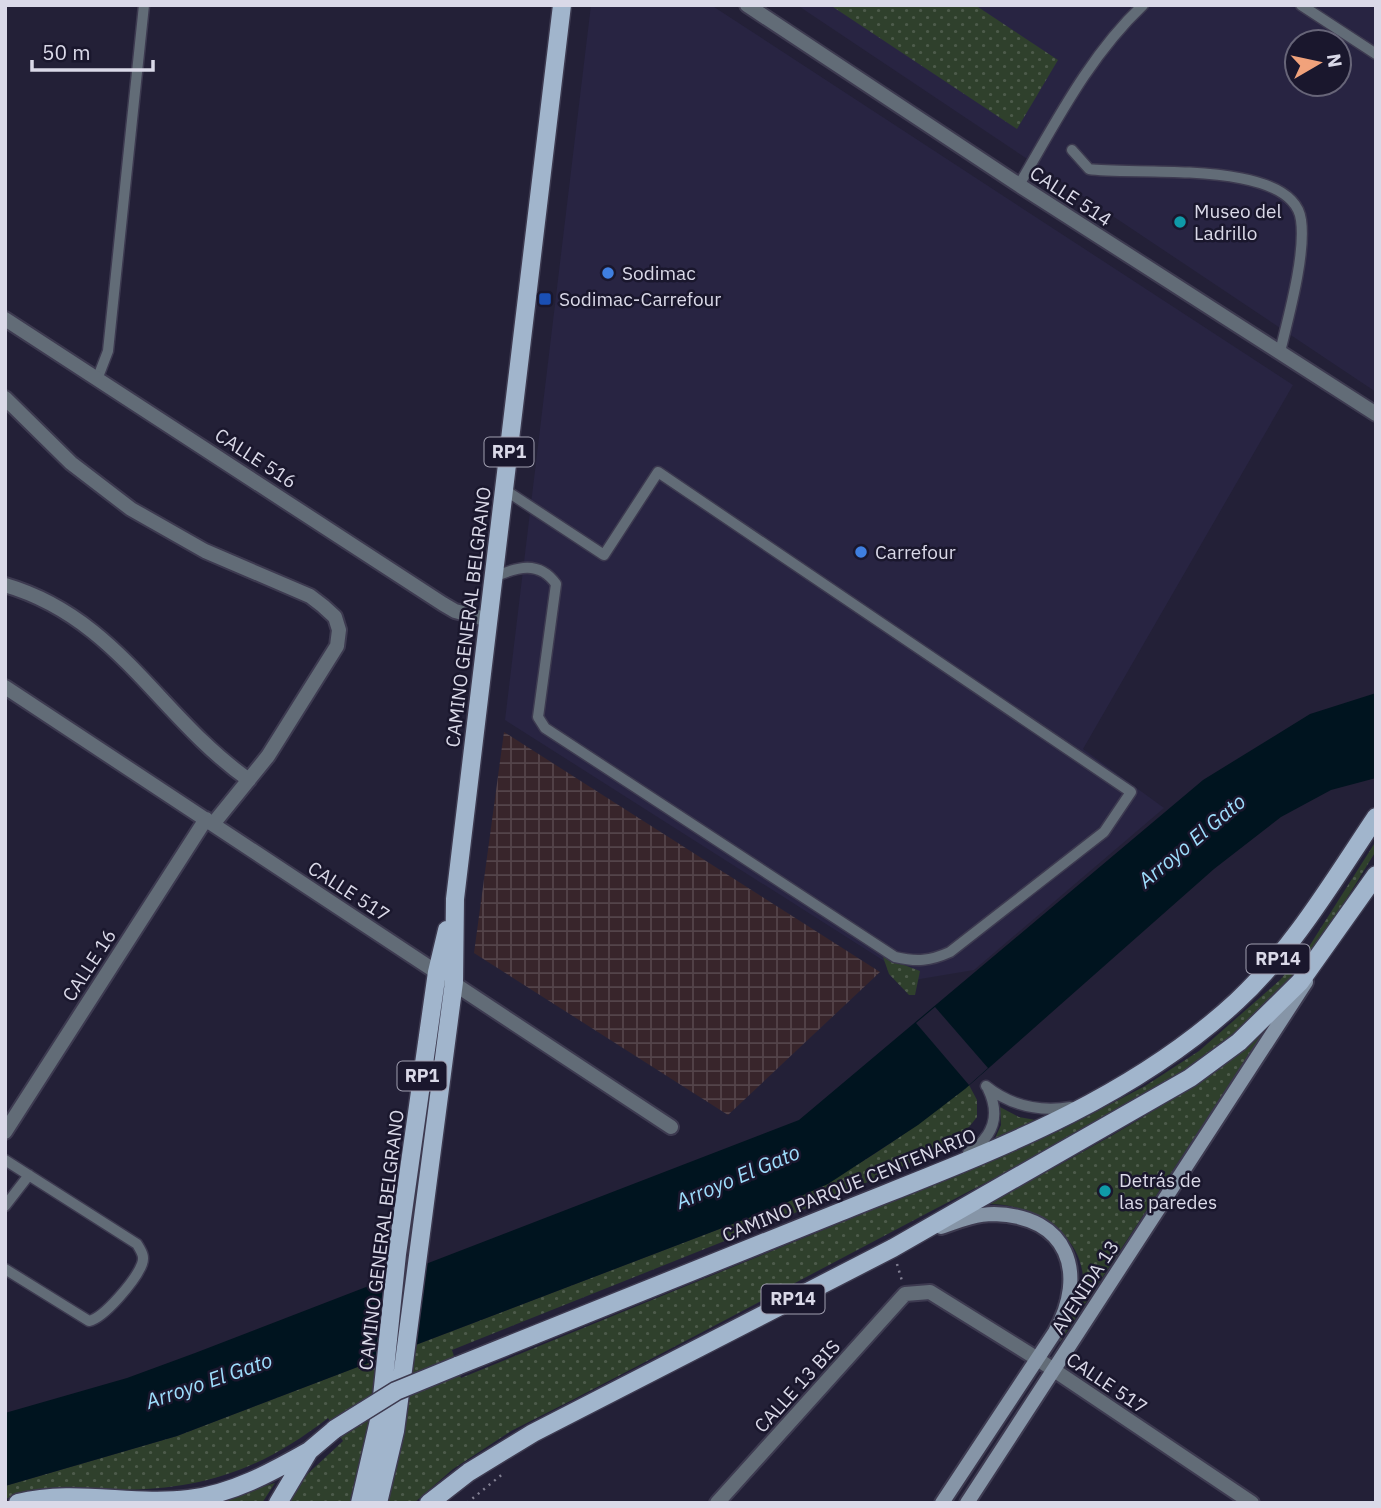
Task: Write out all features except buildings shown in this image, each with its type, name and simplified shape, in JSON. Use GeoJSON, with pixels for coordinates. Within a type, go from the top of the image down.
{"type":"FeatureCollection","features":[{"type":"Feature","properties":{"kind":"main road","name":"CAMINO GENERAL BELGRANO"},"geometry":{"type":"LineString","coordinates":[[378,1503],[395,1431],[454,982],[455,899],[562,5]]}},
{"type":"Feature","properties":{"kind":"main road","name":"CAMINO PARQUE CENTENARIO"},"geometry":{"type":"LineString","coordinates":[[278,1503],[309,1451],[335,1429],[396,1391],[942,1171],[1114,1091],[1164,1060],[1204,1030],[1263,976],[1289,945],[1376,817]]}},
{"type":"Feature","properties":{"kind":"main road","name":"RP14"},"geometry":{"type":"LineString","coordinates":[[429,1503],[469,1472],[533,1433],[893,1248],[1160,1097],[1212,1062],[1247,1034],[1300,982],[1350,916],[1376,875]]}},
{"type":"Feature","properties":{"kind":"main road","name":"CAMINO GENERAL BELGRANO"},"geometry":{"type":"LineString","coordinates":[[360,1503],[380,1416],[397,1254],[437,972],[455,899]]}},
{"type":"Feature","properties":{"kind":"main road","name":"AVENIDA 13"},"geometry":{"type":"LineString","coordinates":[[967,1503],[1350,916]]}},
{"type":"Feature","properties":{"kind":"main road","name":"AVENIDA 13"},"geometry":{"type":"LineString","coordinates":[[916,1235],[964,1219],[992,1214],[1026,1221],[1041,1228],[1060,1243],[1070,1266],[1072,1292],[1062,1319],[942,1503]]}},
{"type":"Feature","properties":{"kind":"main road"},"geometry":{"type":"LineString","coordinates":[[18,1503],[54,1496],[168,1501],[214,1495],[266,1474],[309,1451]]}},
{"type":"Feature","properties":{"kind":"street","name":"CALLE 514"},"geometry":{"type":"LineString","coordinates":[[747,5],[1019,185],[1376,414]]}},
{"type":"Feature","properties":{"kind":"street","name":"CALLE 516"},"geometry":{"type":"LineString","coordinates":[[5,319],[98,377],[443,604],[455,611],[489,620]]}},
{"type":"Feature","properties":{"kind":"street","name":"CALLE 16"},"geometry":{"type":"LineString","coordinates":[[5,398],[71,463],[131,509],[205,551],[310,596],[335,617],[339,630],[337,646],[268,756],[209,822],[5,1132]]}},
{"type":"Feature","properties":{"kind":"street"},"geometry":{"type":"LineString","coordinates":[[5,585],[39,596],[88,625],[112,645],[198,738],[249,780]]}},
{"type":"Feature","properties":{"kind":"street","name":"CALLE 517"},"geometry":{"type":"LineString","coordinates":[[5,687],[671,1127]]}},
{"type":"Feature","properties":{"kind":"street","name":"CALLE 517"},"geometry":{"type":"LineString","coordinates":[[905,1294],[930,1293],[1036,1358],[1252,1503]]}},
{"type":"Feature","properties":{"kind":"street","name":"CALLE 13 BIS"},"geometry":{"type":"LineString","coordinates":[[717,1503],[905,1294]]}},
{"type":"Feature","properties":{"kind":"lane"},"geometry":{"type":"LineString","coordinates":[[98,377],[108,351],[144,5]]}},
{"type":"Feature","properties":{"kind":"lane"},"geometry":{"type":"LineString","coordinates":[[1019,185],[1083,75],[1104,46],[1143,5]]}},
{"type":"Feature","properties":{"kind":"lane"},"geometry":{"type":"LineString","coordinates":[[1301,5],[1376,54]]}},
{"type":"Feature","properties":{"kind":"lane"},"geometry":{"type":"LineString","coordinates":[[1072,150],[1090,169],[1227,175],[1268,186],[1288,198],[1298,209],[1302,222],[1292,295],[1280,352]]}},
{"type":"Feature","properties":{"kind":"lane"},"geometry":{"type":"LineString","coordinates":[[494,577],[517,567],[534,567],[550,575],[556,584],[538,717],[545,728],[895,957],[916,962],[950,952],[1104,832],[1131,792],[658,472],[604,555],[505,490]]}},
{"type":"Feature","properties":{"kind":"lane"},"geometry":{"type":"LineString","coordinates":[[942,1171],[974,1149],[992,1128],[996,1110],[986,1086],[1016,1104],[1045,1109],[1076,1106],[1114,1091]]}},
{"type":"Feature","properties":{"kind":"lane"},"geometry":{"type":"LineString","coordinates":[[5,1160],[137,1244],[143,1255],[141,1266],[104,1315],[89,1321],[5,1269]]}},
{"type":"Feature","properties":{"kind":"lane"},"geometry":{"type":"LineString","coordinates":[[5,1206],[29,1175]]}},
{"type":"Feature","properties":{"kind":"path"},"geometry":{"type":"LineString","coordinates":[[893,1248],[905,1294]]}},
{"type":"Feature","properties":{"kind":"shaded area","name":"Carrefour"},"geometry":{"type":"Polygon","coordinates":[[[591,5],[711,5],[1293,385],[1083,749],[1164,808],[974,970],[914,980],[505,720],[591,5]]]}},
{"type":"Feature","properties":{"kind":"shaded area"},"geometry":{"type":"Polygon","coordinates":[[[797,5],[1376,5],[1376,392],[797,5]]]}},
{"type":"Feature","properties":{"kind":"shaded area"},"geometry":{"type":"Polygon","coordinates":[[[504,732],[880,972],[728,1115],[474,953],[504,732]]]}},
{"type":"Feature","properties":{"kind":"green space"},"geometry":{"type":"Polygon","coordinates":[[[830,5],[975,5],[1058,60],[1017,129],[830,5]]]}},
{"type":"Feature","properties":{"kind":"green space"},"geometry":{"type":"Polygon","coordinates":[[[1376,841],[1376,851],[1326,930],[1284,985],[1233,1035],[1153,1092],[1066,1142],[511,1431],[453,1469],[414,1503],[388,1503],[399,1451],[413,1346],[800,1196],[875,1154],[969,1085],[977,1100],[977,1117],[957,1142],[832,1198],[452,1350],[461,1378],[943,1181],[1061,1130],[1145,1086],[1199,1051],[1280,980],[1310,945],[1376,841]]]}},
{"type":"Feature","properties":{"kind":"green space"},"geometry":{"type":"Polygon","coordinates":[[[883,957],[920,971],[915,995],[909,995],[889,974],[883,957]]]}},
{"type":"Feature","properties":{"kind":"green space"},"geometry":{"type":"Polygon","coordinates":[[[1260,1034],[1060,1342],[1081,1298],[1083,1278],[1071,1243],[1043,1219],[1026,1210],[988,1204],[1163,1105],[1260,1034]]]}},
{"type":"Feature","properties":{"kind":"green space"},"geometry":{"type":"Polygon","coordinates":[[[1000,1107],[1019,1117],[1041,1121],[993,1143],[1001,1125],[1000,1107]]]}},
{"type":"Feature","properties":{"kind":"green space"},"geometry":{"type":"Polygon","coordinates":[[[381,1358],[352,1503],[288,1503],[302,1479],[343,1441],[328,1418],[279,1451],[254,1464],[204,1481],[148,1489],[47,1490],[5,1499],[5,1486],[177,1436],[381,1358]]]}},
{"type":"Feature","properties":{"kind":"green space"},"geometry":{"type":"Polygon","coordinates":[[[275,1483],[262,1503],[209,1503],[275,1483]]]}},
{"type":"Feature","properties":{"kind":"water","name":"Arroyo El Gato"},"geometry":{"type":"Polygon","coordinates":[[[1376,693],[1376,778],[1331,790],[1281,817],[1214,869],[965,1089],[918,1125],[828,1184],[772,1209],[177,1436],[5,1486],[5,1413],[127,1378],[195,1353],[799,1120],[1203,780],[1310,714],[1376,693]]]}},
{"type":"Feature","properties":{"kind":"pier"},"geometry":{"type":"Polygon","coordinates":[[[935,1007],[988,1068],[969,1085],[916,1023],[935,1007]]]}},
{"type":"Feature","properties":{"kind":"place","name":"Museo del Ladrillo"},"geometry":{"type":"Point","coordinates":[1180,222]}},
{"type":"Feature","properties":{"kind":"place","name":"Sodimac"},"geometry":{"type":"Point","coordinates":[608,273]}},
{"type":"Feature","properties":{"kind":"place","name":"Sodimac-Carrefour"},"geometry":{"type":"Point","coordinates":[545,299]}},
{"type":"Feature","properties":{"kind":"place","name":"Carrefour"},"geometry":{"type":"Point","coordinates":[861,552]}},
{"type":"Feature","properties":{"kind":"place","name":"Detrás de las paredes"},"geometry":{"type":"Point","coordinates":[1105,1191]}}]}
